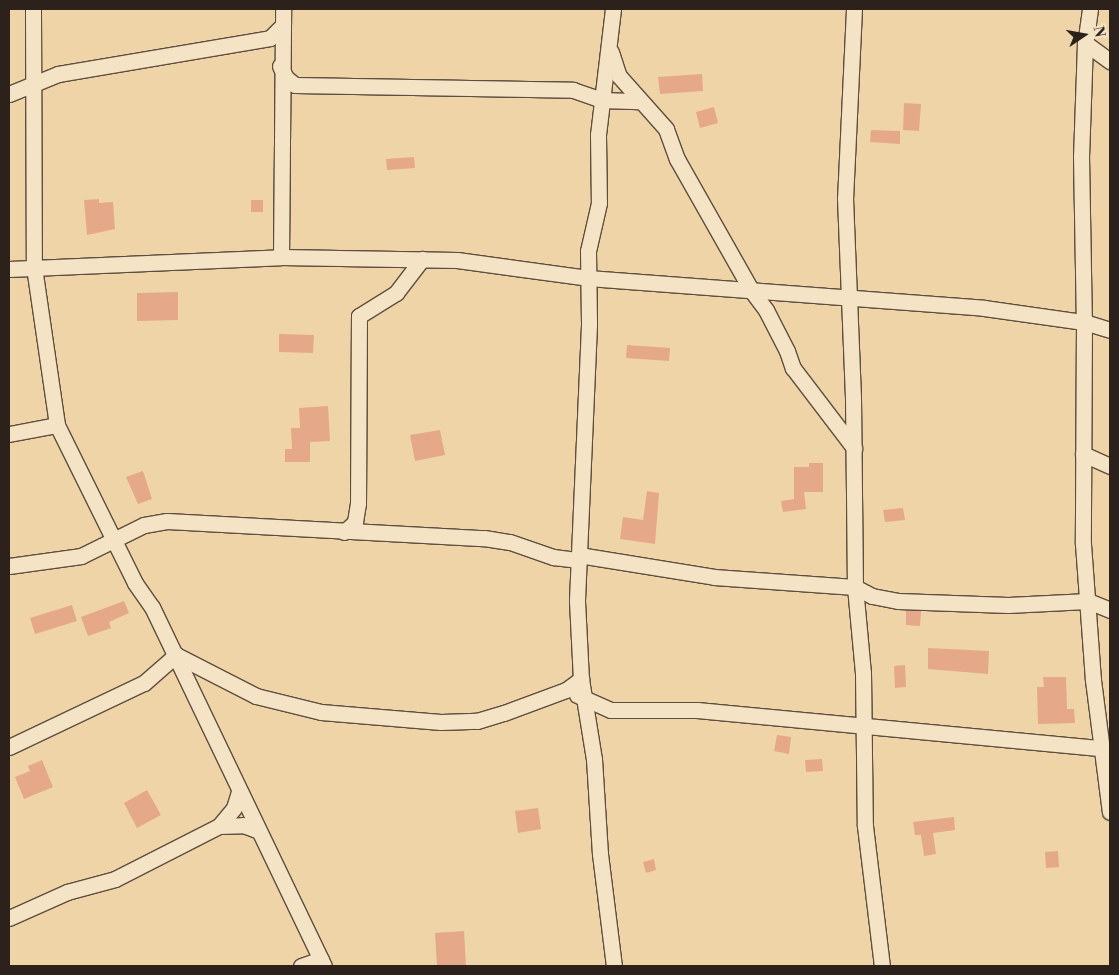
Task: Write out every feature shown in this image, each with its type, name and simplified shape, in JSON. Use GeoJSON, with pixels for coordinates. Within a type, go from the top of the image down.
{"type":"FeatureCollection","features":[{"type":"Feature","properties":{"kind":"street"},"geometry":{"type":"LineString","coordinates":[[33,9],[35,83],[34,267],[57,425],[115,541],[176,655],[239,792],[323,962],[301,966]]}},
{"type":"Feature","properties":{"kind":"street"},"geometry":{"type":"LineString","coordinates":[[281,257],[280,66],[275,42],[282,26],[283,9]]}},
{"type":"Feature","properties":{"kind":"street"},"geometry":{"type":"LineString","coordinates":[[600,966],[613,959],[589,722],[582,679],[577,560],[589,325],[588,251],[599,202],[598,136],[613,9]]}},
{"type":"Feature","properties":{"kind":"street"},"geometry":{"type":"LineString","coordinates":[[854,9],[845,198],[854,448],[855,587],[865,725],[865,826],[882,966]]}},
{"type":"Feature","properties":{"kind":"street"},"geometry":{"type":"LineString","coordinates":[[1090,9],[1083,76],[1083,544],[1110,812]]}},
{"type":"Feature","properties":{"kind":"street"},"geometry":{"type":"LineString","coordinates":[[11,94],[35,83],[68,72],[275,42]]}},
{"type":"Feature","properties":{"kind":"street"},"geometry":{"type":"LineString","coordinates":[[1083,76],[1109,61],[1085,43]]}},
{"type":"Feature","properties":{"kind":"street"},"geometry":{"type":"LineString","coordinates":[[609,46],[616,72],[639,100],[650,108],[666,129],[677,159],[751,290],[788,351],[793,368],[854,448]]}},
{"type":"Feature","properties":{"kind":"street"},"geometry":{"type":"LineString","coordinates":[[280,66],[286,78],[295,85],[573,90],[602,100],[639,100]]}},
{"type":"Feature","properties":{"kind":"street"},"geometry":{"type":"LineString","coordinates":[[11,94],[35,106]]}},
{"type":"Feature","properties":{"kind":"street"},"geometry":{"type":"LineString","coordinates":[[9,269],[281,257],[456,260],[588,278],[984,308],[1084,322],[1110,330]]}},
{"type":"Feature","properties":{"kind":"street"},"geometry":{"type":"LineString","coordinates":[[344,532],[355,522],[358,504],[359,316],[396,293],[422,259]]}},
{"type":"Feature","properties":{"kind":"street"},"geometry":{"type":"LineString","coordinates":[[9,434],[57,425]]}},
{"type":"Feature","properties":{"kind":"street"},"geometry":{"type":"LineString","coordinates":[[1083,454],[1110,466]]}},
{"type":"Feature","properties":{"kind":"street"},"geometry":{"type":"LineString","coordinates":[[9,566],[81,556],[115,541],[144,525],[167,521],[344,532],[484,538],[510,542],[553,557],[577,560],[585,556],[714,577],[855,587],[872,596],[898,601],[1008,605],[1088,601],[1110,610]]}},
{"type":"Feature","properties":{"kind":"street"},"geometry":{"type":"LineString","coordinates":[[553,557],[578,536]]}},
{"type":"Feature","properties":{"kind":"street"},"geometry":{"type":"LineString","coordinates":[[176,655],[256,696],[321,712],[441,722],[477,721],[566,690],[582,679]]}},
{"type":"Feature","properties":{"kind":"street"},"geometry":{"type":"LineString","coordinates":[[9,747],[144,682],[176,655]]}},
{"type":"Feature","properties":{"kind":"street"},"geometry":{"type":"LineString","coordinates":[[566,690],[611,710],[697,710],[1105,749]]}},
{"type":"Feature","properties":{"kind":"street"},"geometry":{"type":"LineString","coordinates":[[589,722],[611,710]]}},
{"type":"Feature","properties":{"kind":"street"},"geometry":{"type":"LineString","coordinates":[[9,918],[67,892],[115,879],[219,826],[234,808],[239,792]]}},
{"type":"Feature","properties":{"kind":"street"},"geometry":{"type":"LineString","coordinates":[[219,826],[243,825],[258,830]]}},
{"type":"Feature","properties":{"kind":"building"},"geometry":{"type":"Polygon","coordinates":[[[702,74],[703,91],[660,94],[658,77],[702,74]]]}},
{"type":"Feature","properties":{"kind":"building"},"geometry":{"type":"Polygon","coordinates":[[[904,103],[921,104],[919,131],[903,130],[904,103]]]}},
{"type":"Feature","properties":{"kind":"building"},"geometry":{"type":"Polygon","coordinates":[[[714,107],[718,123],[700,128],[696,112],[714,107]]]}},
{"type":"Feature","properties":{"kind":"building"},"geometry":{"type":"Polygon","coordinates":[[[871,130],[900,131],[900,144],[870,142],[871,130]]]}},
{"type":"Feature","properties":{"kind":"building"},"geometry":{"type":"Polygon","coordinates":[[[414,157],[415,168],[387,170],[386,159],[414,157]]]}},
{"type":"Feature","properties":{"kind":"building"},"geometry":{"type":"Polygon","coordinates":[[[99,199],[99,203],[113,202],[115,229],[87,235],[84,200],[99,199]]]}},
{"type":"Feature","properties":{"kind":"building"},"geometry":{"type":"Polygon","coordinates":[[[251,200],[263,200],[263,212],[251,212],[251,200]]]}},
{"type":"Feature","properties":{"kind":"building"},"geometry":{"type":"Polygon","coordinates":[[[178,292],[178,320],[137,321],[137,293],[178,292]]]}},
{"type":"Feature","properties":{"kind":"building"},"geometry":{"type":"Polygon","coordinates":[[[279,334],[314,335],[313,353],[279,352],[279,334]]]}},
{"type":"Feature","properties":{"kind":"building"},"geometry":{"type":"Polygon","coordinates":[[[627,345],[670,348],[669,361],[626,358],[627,345]]]}},
{"type":"Feature","properties":{"kind":"building"},"geometry":{"type":"Polygon","coordinates":[[[328,406],[330,441],[310,442],[310,462],[285,462],[285,449],[292,449],[291,428],[300,428],[299,408],[328,406]]]}},
{"type":"Feature","properties":{"kind":"building"},"geometry":{"type":"Polygon","coordinates":[[[440,430],[445,455],[415,461],[410,435],[440,430]]]}},
{"type":"Feature","properties":{"kind":"building"},"geometry":{"type":"Polygon","coordinates":[[[809,463],[823,463],[823,492],[804,492],[806,509],[783,512],[781,501],[794,499],[794,467],[809,467],[809,463]]]}},
{"type":"Feature","properties":{"kind":"building"},"geometry":{"type":"Polygon","coordinates":[[[143,471],[152,499],[138,504],[126,477],[143,471]]]}},
{"type":"Feature","properties":{"kind":"building"},"geometry":{"type":"Polygon","coordinates":[[[647,491],[659,493],[655,544],[620,539],[623,517],[643,520],[647,491]]]}},
{"type":"Feature","properties":{"kind":"building"},"geometry":{"type":"Polygon","coordinates":[[[903,508],[905,520],[885,522],[883,510],[903,508]]]}},
{"type":"Feature","properties":{"kind":"building"},"geometry":{"type":"Polygon","coordinates":[[[124,601],[129,613],[109,622],[111,628],[88,636],[81,617],[124,601]]]}},
{"type":"Feature","properties":{"kind":"building"},"geometry":{"type":"Polygon","coordinates":[[[72,605],[77,621],[35,634],[30,618],[72,605]]]}},
{"type":"Feature","properties":{"kind":"building"},"geometry":{"type":"Polygon","coordinates":[[[906,611],[921,611],[920,626],[906,625],[906,611]]]}},
{"type":"Feature","properties":{"kind":"building"},"geometry":{"type":"Polygon","coordinates":[[[928,648],[989,651],[988,674],[928,669],[928,648]]]}},
{"type":"Feature","properties":{"kind":"building"},"geometry":{"type":"Polygon","coordinates":[[[905,665],[906,687],[895,688],[894,666],[905,665]]]}},
{"type":"Feature","properties":{"kind":"building"},"geometry":{"type":"Polygon","coordinates":[[[1043,677],[1066,677],[1067,709],[1074,709],[1075,723],[1038,724],[1037,687],[1044,687],[1043,677]]]}},
{"type":"Feature","properties":{"kind":"building"},"geometry":{"type":"Polygon","coordinates":[[[777,735],[791,737],[789,754],[774,751],[777,735]]]}},
{"type":"Feature","properties":{"kind":"building"},"geometry":{"type":"Polygon","coordinates":[[[822,759],[823,771],[806,772],[805,760],[822,759]]]}},
{"type":"Feature","properties":{"kind":"building"},"geometry":{"type":"Polygon","coordinates":[[[42,760],[53,787],[24,799],[15,777],[30,771],[28,766],[42,760]]]}},
{"type":"Feature","properties":{"kind":"building"},"geometry":{"type":"Polygon","coordinates":[[[147,790],[161,815],[137,828],[124,803],[147,790]]]}},
{"type":"Feature","properties":{"kind":"building"},"geometry":{"type":"Polygon","coordinates":[[[538,808],[541,829],[518,833],[515,811],[538,808]]]}},
{"type":"Feature","properties":{"kind":"building"},"geometry":{"type":"Polygon","coordinates":[[[954,817],[955,830],[933,833],[936,854],[924,856],[921,835],[915,835],[913,822],[954,817]]]}},
{"type":"Feature","properties":{"kind":"building"},"geometry":{"type":"Polygon","coordinates":[[[1058,851],[1059,867],[1046,868],[1045,852],[1058,851]]]}},
{"type":"Feature","properties":{"kind":"building"},"geometry":{"type":"Polygon","coordinates":[[[654,859],[656,870],[646,873],[643,862],[654,859]]]}},
{"type":"Feature","properties":{"kind":"building"},"geometry":{"type":"Polygon","coordinates":[[[464,931],[466,966],[437,966],[435,933],[464,931]]]}}]}
